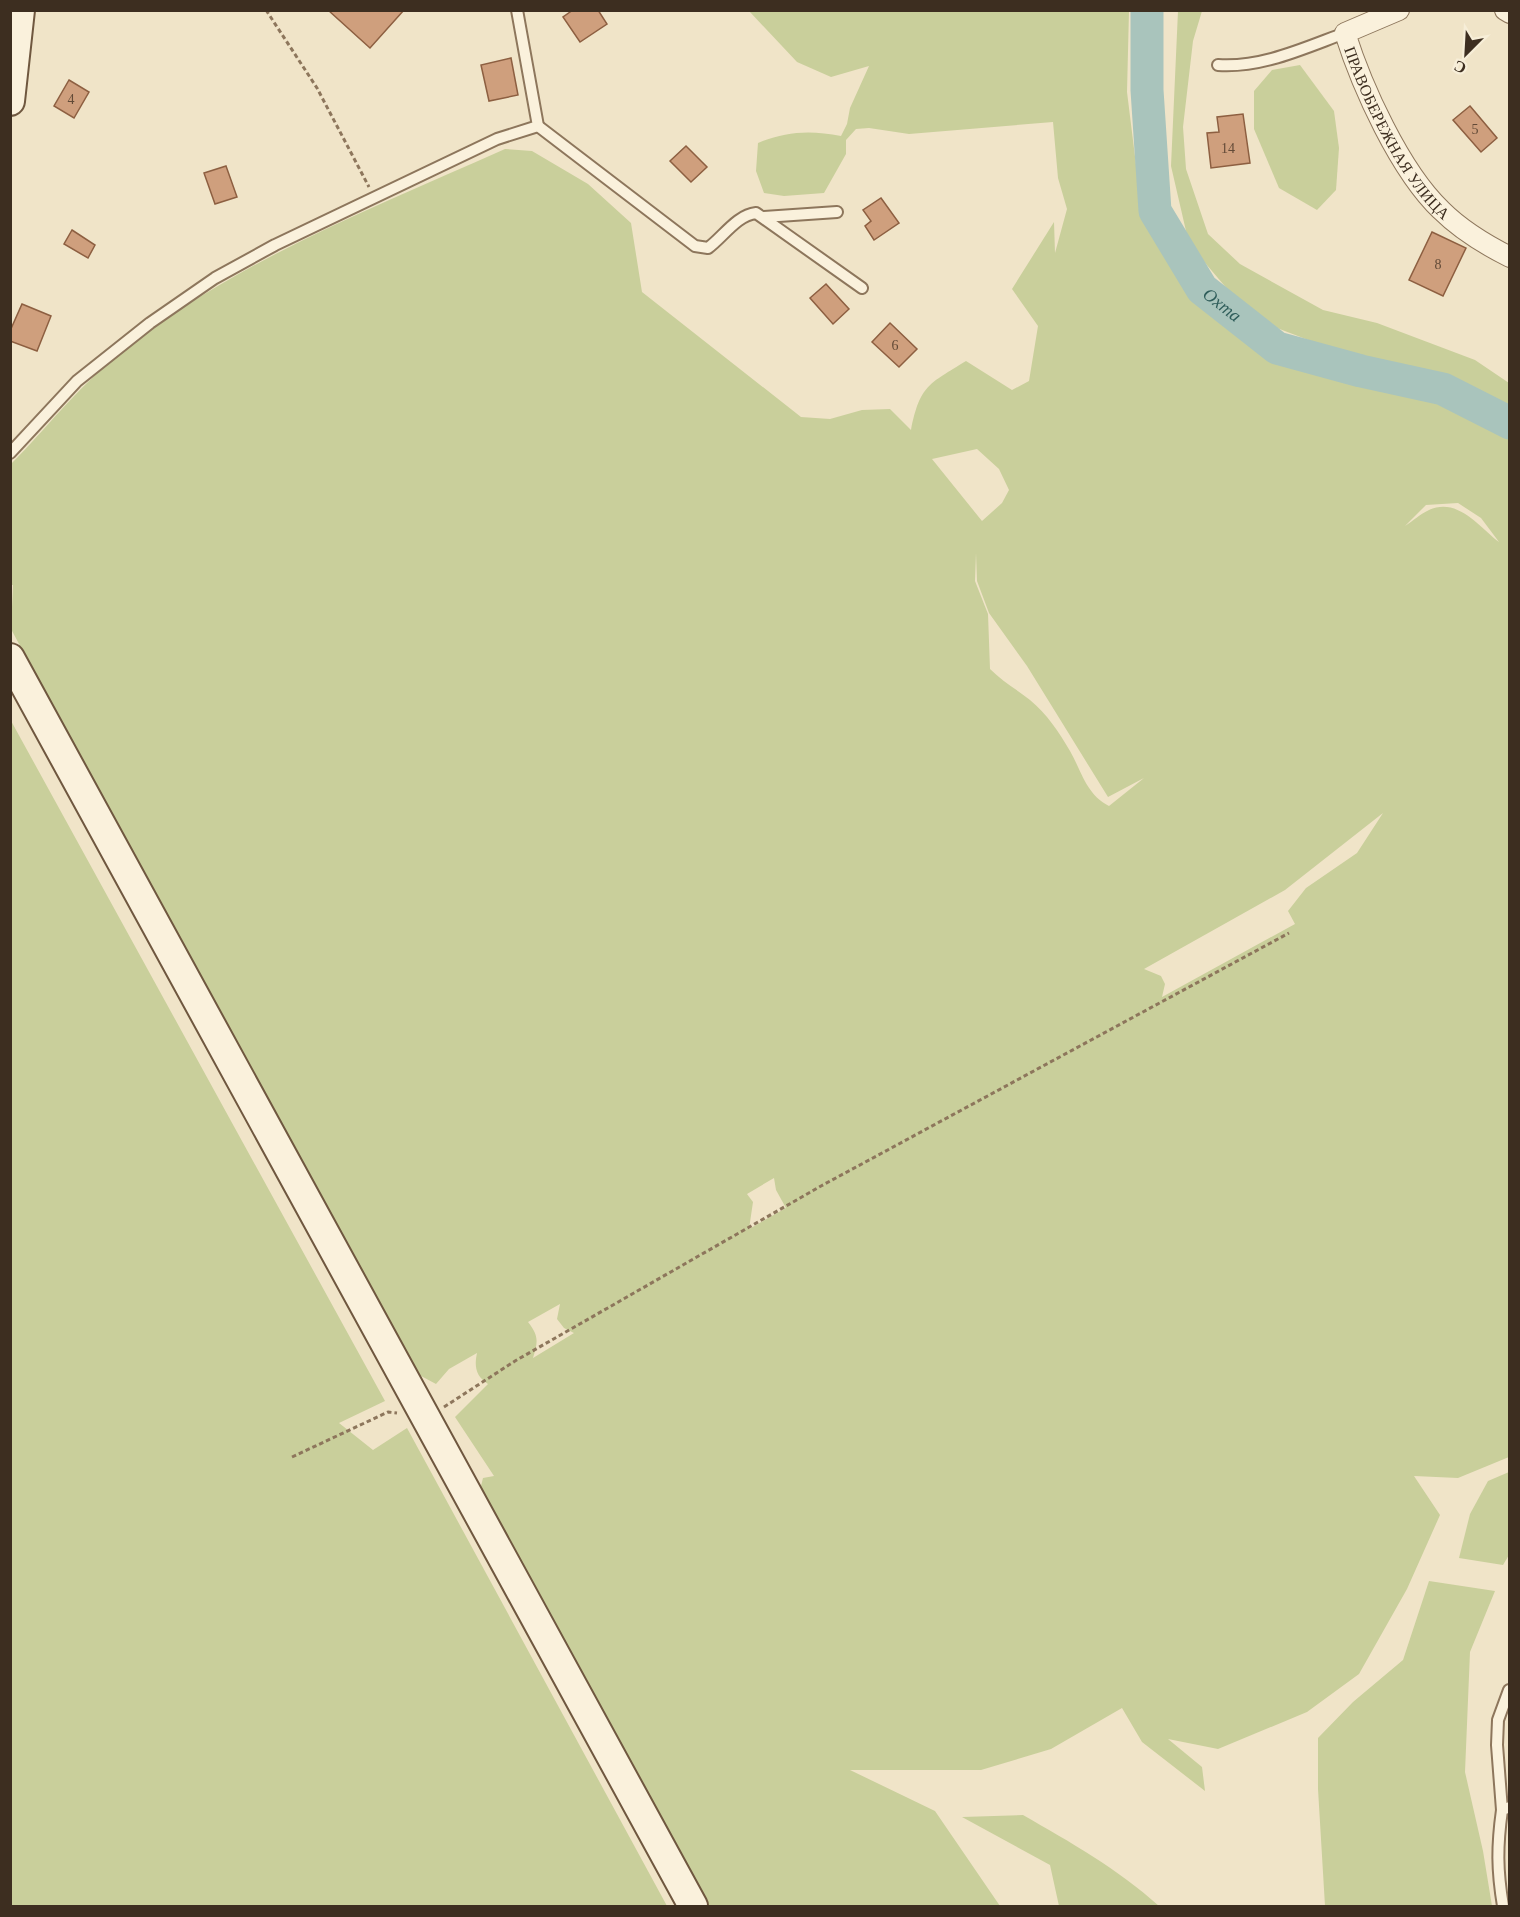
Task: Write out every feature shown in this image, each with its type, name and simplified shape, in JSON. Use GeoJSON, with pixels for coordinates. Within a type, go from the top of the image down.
{"type":"FeatureCollection","features":[{"type":"Feature","properties":{"kind":"street"},"geometry":{"type":"LineString","coordinates":[[10,101],[21,10]]}},
{"type":"Feature","properties":{"kind":"street","name":"ПРАВОБЕРЕЖНАЯ УЛИЦА"},"geometry":{"type":"LineString","coordinates":[[1399,10],[1345,33],[1354,62],[1409,170],[1448,216],[1471,236],[1509,257]]}},
{"type":"Feature","properties":{"kind":"street"},"geometry":{"type":"LineString","coordinates":[[1505,10],[1509,13]]}},
{"type":"Feature","properties":{"kind":"street"},"geometry":{"type":"LineString","coordinates":[[10,658],[693,1906]]}},
{"type":"Feature","properties":{"kind":"lane"},"geometry":{"type":"LineString","coordinates":[[517,10],[538,126],[695,246],[708,248],[722,238],[745,214],[756,213],[862,288]]}},
{"type":"Feature","properties":{"kind":"lane"},"geometry":{"type":"LineString","coordinates":[[1218,65],[1236,66],[1276,58],[1345,33]]}},
{"type":"Feature","properties":{"kind":"lane"},"geometry":{"type":"LineString","coordinates":[[10,453],[77,381],[150,323],[215,278],[275,245],[497,139],[538,126]]}},
{"type":"Feature","properties":{"kind":"lane"},"geometry":{"type":"LineString","coordinates":[[764,217],[837,212]]}},
{"type":"Feature","properties":{"kind":"lane"},"geometry":{"type":"LineString","coordinates":[[1503,1906],[1497,1868],[1506,1808],[1497,1745],[1498,1720],[1509,1690]]}},
{"type":"Feature","properties":{"kind":"path"},"geometry":{"type":"LineString","coordinates":[[266,10],[317,88],[375,199]]}},
{"type":"Feature","properties":{"kind":"path"},"geometry":{"type":"LineString","coordinates":[[292,1457],[388,1412],[424,1416],[448,1406],[515,1361],[820,1186],[1289,933]]}},
{"type":"Feature","properties":{"kind":"green space"},"geometry":{"type":"Polygon","coordinates":[[[749,11],[1129,11],[1127,92],[1143,221],[1192,299],[1273,358],[1356,383],[1452,407],[1509,437],[1509,1457],[1458,1478],[1414,1476],[1440,1515],[1407,1589],[1359,1674],[1307,1712],[1218,1749],[1168,1739],[1202,1767],[1205,1791],[1142,1742],[1122,1708],[1051,1749],[981,1770],[850,1770],[935,1811],[1000,1906],[704,1906],[480,1490],[483,1478],[494,1476],[455,1417],[488,1384],[477,1371],[477,1353],[449,1369],[436,1384],[408,1369],[11,629],[13,585],[10,585],[11,464],[101,369],[160,323],[254,265],[353,216],[505,149],[532,151],[588,184],[631,223],[642,292],[801,417],[830,419],[862,410],[890,409],[911,430],[918,403],[928,387],[966,361],[1012,390],[1029,381],[1038,326],[1012,289],[1054,222],[1055,253],[1067,209],[1058,178],[1053,122],[909,134],[869,128],[856,129],[846,140],[846,154],[824,193],[784,196],[764,193],[756,171],[758,143],[779,136],[799,133],[841,136],[847,124],[850,108],[869,66],[831,77],[797,62],[749,11]],[[977,449],[932,459],[982,521],[1002,503],[1009,490],[999,469],[977,449]],[[1458,503],[1426,505],[1405,526],[1429,510],[1449,507],[1459,510],[1499,542],[1481,518],[1458,503]],[[976,553],[975,581],[988,614],[990,669],[1036,705],[1047,717],[1066,744],[1085,782],[1101,801],[1109,806],[1144,778],[1108,797],[1027,666],[989,613],[977,581],[976,553]],[[1383,813],[1285,890],[1144,969],[1161,976],[1165,984],[1162,997],[1295,924],[1288,911],[1306,888],[1357,853],[1383,813]],[[774,1178],[747,1194],[753,1202],[749,1229],[786,1208],[776,1190],[774,1178]],[[560,1304],[528,1322],[534,1331],[536,1348],[533,1358],[574,1333],[564,1328],[557,1319],[560,1304]]]}},
{"type":"Feature","properties":{"kind":"green space"},"geometry":{"type":"Polygon","coordinates":[[[1178,11],[1202,11],[1193,41],[1183,127],[1186,169],[1208,234],[1240,264],[1323,310],[1377,323],[1475,360],[1509,383],[1509,405],[1451,376],[1337,351],[1277,328],[1229,291],[1189,244],[1171,166],[1178,11]]]}},
{"type":"Feature","properties":{"kind":"green space"},"geometry":{"type":"Polygon","coordinates":[[[1300,65],[1334,111],[1339,148],[1336,190],[1317,210],[1279,188],[1254,129],[1254,91],[1272,70],[1300,65]]]}},
{"type":"Feature","properties":{"kind":"green space"},"geometry":{"type":"Polygon","coordinates":[[[10,719],[385,1401],[339,1423],[373,1450],[407,1428],[667,1906],[11,1906],[10,719]]]}},
{"type":"Feature","properties":{"kind":"green space"},"geometry":{"type":"Polygon","coordinates":[[[1509,1472],[1509,1555],[1503,1565],[1459,1558],[1470,1514],[1488,1481],[1509,1472]]]}},
{"type":"Feature","properties":{"kind":"green space"},"geometry":{"type":"Polygon","coordinates":[[[1429,1581],[1495,1591],[1470,1652],[1465,1772],[1483,1851],[1492,1906],[1325,1906],[1318,1789],[1318,1738],[1353,1702],[1403,1660],[1429,1581]]]}},
{"type":"Feature","properties":{"kind":"green space"},"geometry":{"type":"Polygon","coordinates":[[[1023,1815],[1110,1868],[1159,1906],[1059,1906],[1050,1865],[962,1817],[1023,1815]]]}},
{"type":"Feature","properties":{"kind":"building"},"geometry":{"type":"Polygon","coordinates":[[[328,10],[404,10],[370,48],[328,10]]]}},
{"type":"Feature","properties":{"kind":"building"},"geometry":{"type":"Polygon","coordinates":[[[573,10],[598,10],[607,24],[580,42],[563,17],[573,10]]]}},
{"type":"Feature","properties":{"kind":"building"},"geometry":{"type":"Polygon","coordinates":[[[511,58],[518,95],[489,101],[481,65],[511,58]]]}},
{"type":"Feature","properties":{"kind":"building"},"geometry":{"type":"Polygon","coordinates":[[[69,80],[89,92],[74,118],[54,106],[69,80]]]}},
{"type":"Feature","properties":{"kind":"building"},"geometry":{"type":"Polygon","coordinates":[[[1470,106],[1497,138],[1481,152],[1453,120],[1470,106]]]}},
{"type":"Feature","properties":{"kind":"building"},"geometry":{"type":"Polygon","coordinates":[[[1243,114],[1250,163],[1211,168],[1207,133],[1219,132],[1217,117],[1243,114]]]}},
{"type":"Feature","properties":{"kind":"building"},"geometry":{"type":"Polygon","coordinates":[[[686,146],[707,167],[691,182],[670,161],[686,146]]]}},
{"type":"Feature","properties":{"kind":"building"},"geometry":{"type":"Polygon","coordinates":[[[226,166],[237,197],[215,204],[204,173],[226,166]]]}},
{"type":"Feature","properties":{"kind":"building"},"geometry":{"type":"Polygon","coordinates":[[[881,198],[899,223],[874,240],[865,226],[871,221],[863,210],[881,198]]]}},
{"type":"Feature","properties":{"kind":"building"},"geometry":{"type":"Polygon","coordinates":[[[72,230],[95,245],[88,258],[64,244],[72,230]]]}},
{"type":"Feature","properties":{"kind":"building"},"geometry":{"type":"Polygon","coordinates":[[[1432,232],[1466,248],[1443,296],[1409,280],[1432,232]]]}},
{"type":"Feature","properties":{"kind":"building"},"geometry":{"type":"Polygon","coordinates":[[[826,284],[849,309],[833,324],[810,298],[826,284]]]}},
{"type":"Feature","properties":{"kind":"building"},"geometry":{"type":"Polygon","coordinates":[[[22,304],[51,316],[37,351],[10,341],[10,331],[22,304]]]}},
{"type":"Feature","properties":{"kind":"building"},"geometry":{"type":"Polygon","coordinates":[[[890,323],[917,349],[899,367],[872,342],[890,323]]]}},
{"type":"Feature","properties":{"kind":"waterway","name":"Охта"},"geometry":{"type":"LineString","coordinates":[[1147,10],[1147,90],[1155,211],[1202,289],[1277,348],[1361,371],[1443,389],[1510,423]]}}]}
